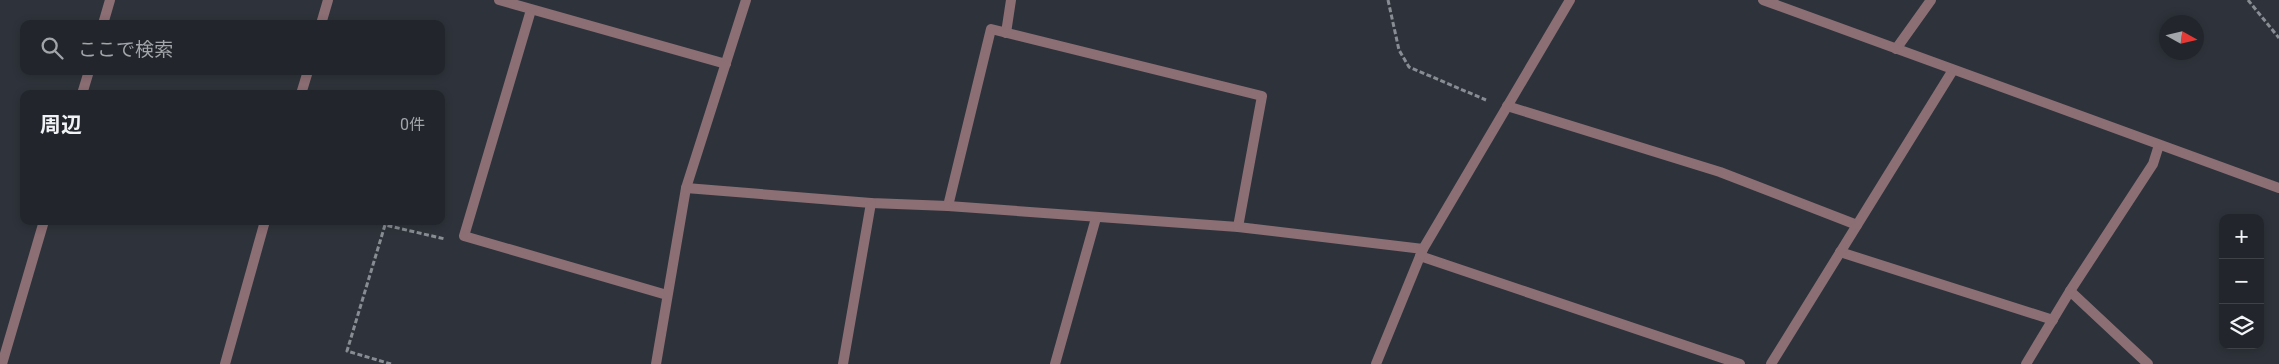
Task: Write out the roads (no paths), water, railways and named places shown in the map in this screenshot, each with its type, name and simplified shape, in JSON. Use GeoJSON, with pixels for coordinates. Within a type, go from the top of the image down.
{"type":"FeatureCollection","features":[{"type":"Feature","properties":{"kind":"street"},"geometry":{"type":"LineString","coordinates":[[104,20],[110,0]]}},
{"type":"Feature","properties":{"kind":"street"},"geometry":{"type":"LineString","coordinates":[[322,20],[328,0]]}},
{"type":"Feature","properties":{"kind":"street"},"geometry":{"type":"LineString","coordinates":[[499,0],[726,64]]}},
{"type":"Feature","properties":{"kind":"street"},"geometry":{"type":"LineString","coordinates":[[656,364],[686,188],[746,0]]}},
{"type":"Feature","properties":{"kind":"street"},"geometry":{"type":"LineString","coordinates":[[1006,33],[1011,0]]}},
{"type":"Feature","properties":{"kind":"street"},"geometry":{"type":"LineString","coordinates":[[1376,364],[1422,252],[1570,0]]}},
{"type":"Feature","properties":{"kind":"street"},"geometry":{"type":"LineString","coordinates":[[1763,0],[2279,188]]}},
{"type":"Feature","properties":{"kind":"street"},"geometry":{"type":"LineString","coordinates":[[1896,49],[1932,0]]}},
{"type":"Feature","properties":{"kind":"street"},"geometry":{"type":"LineString","coordinates":[[531,10],[464,236],[667,295]]}},
{"type":"Feature","properties":{"kind":"street"},"geometry":{"type":"LineString","coordinates":[[948,206],[992,29],[1262,96],[1238,227]]}},
{"type":"Feature","properties":{"kind":"street"},"geometry":{"type":"LineString","coordinates":[[1771,364],[1953,70]]}},
{"type":"Feature","properties":{"kind":"street"},"geometry":{"type":"LineString","coordinates":[[83,90],[88,75]]}},
{"type":"Feature","properties":{"kind":"street"},"geometry":{"type":"LineString","coordinates":[[302,90],[307,75]]}},
{"type":"Feature","properties":{"kind":"street"},"geometry":{"type":"LineString","coordinates":[[1507,106],[1720,172],[1857,225]]}},
{"type":"Feature","properties":{"kind":"street"},"geometry":{"type":"LineString","coordinates":[[2026,364],[2070,291],[2153,164],[2159,145]]}},
{"type":"Feature","properties":{"kind":"street"},"geometry":{"type":"LineString","coordinates":[[686,188],[871,204],[948,206],[1238,227],[1422,252],[1740,364]]}},
{"type":"Feature","properties":{"kind":"street"},"geometry":{"type":"LineString","coordinates":[[843,364],[871,204]]}},
{"type":"Feature","properties":{"kind":"street"},"geometry":{"type":"LineString","coordinates":[[1055,364],[1096,218]]}},
{"type":"Feature","properties":{"kind":"street"},"geometry":{"type":"LineString","coordinates":[[2,364],[43,225]]}},
{"type":"Feature","properties":{"kind":"street"},"geometry":{"type":"LineString","coordinates":[[224,364],[264,225]]}},
{"type":"Feature","properties":{"kind":"street"},"geometry":{"type":"LineString","coordinates":[[1840,252],[2052,320]]}},
{"type":"Feature","properties":{"kind":"street"},"geometry":{"type":"LineString","coordinates":[[2070,291],[2148,364]]}}]}
